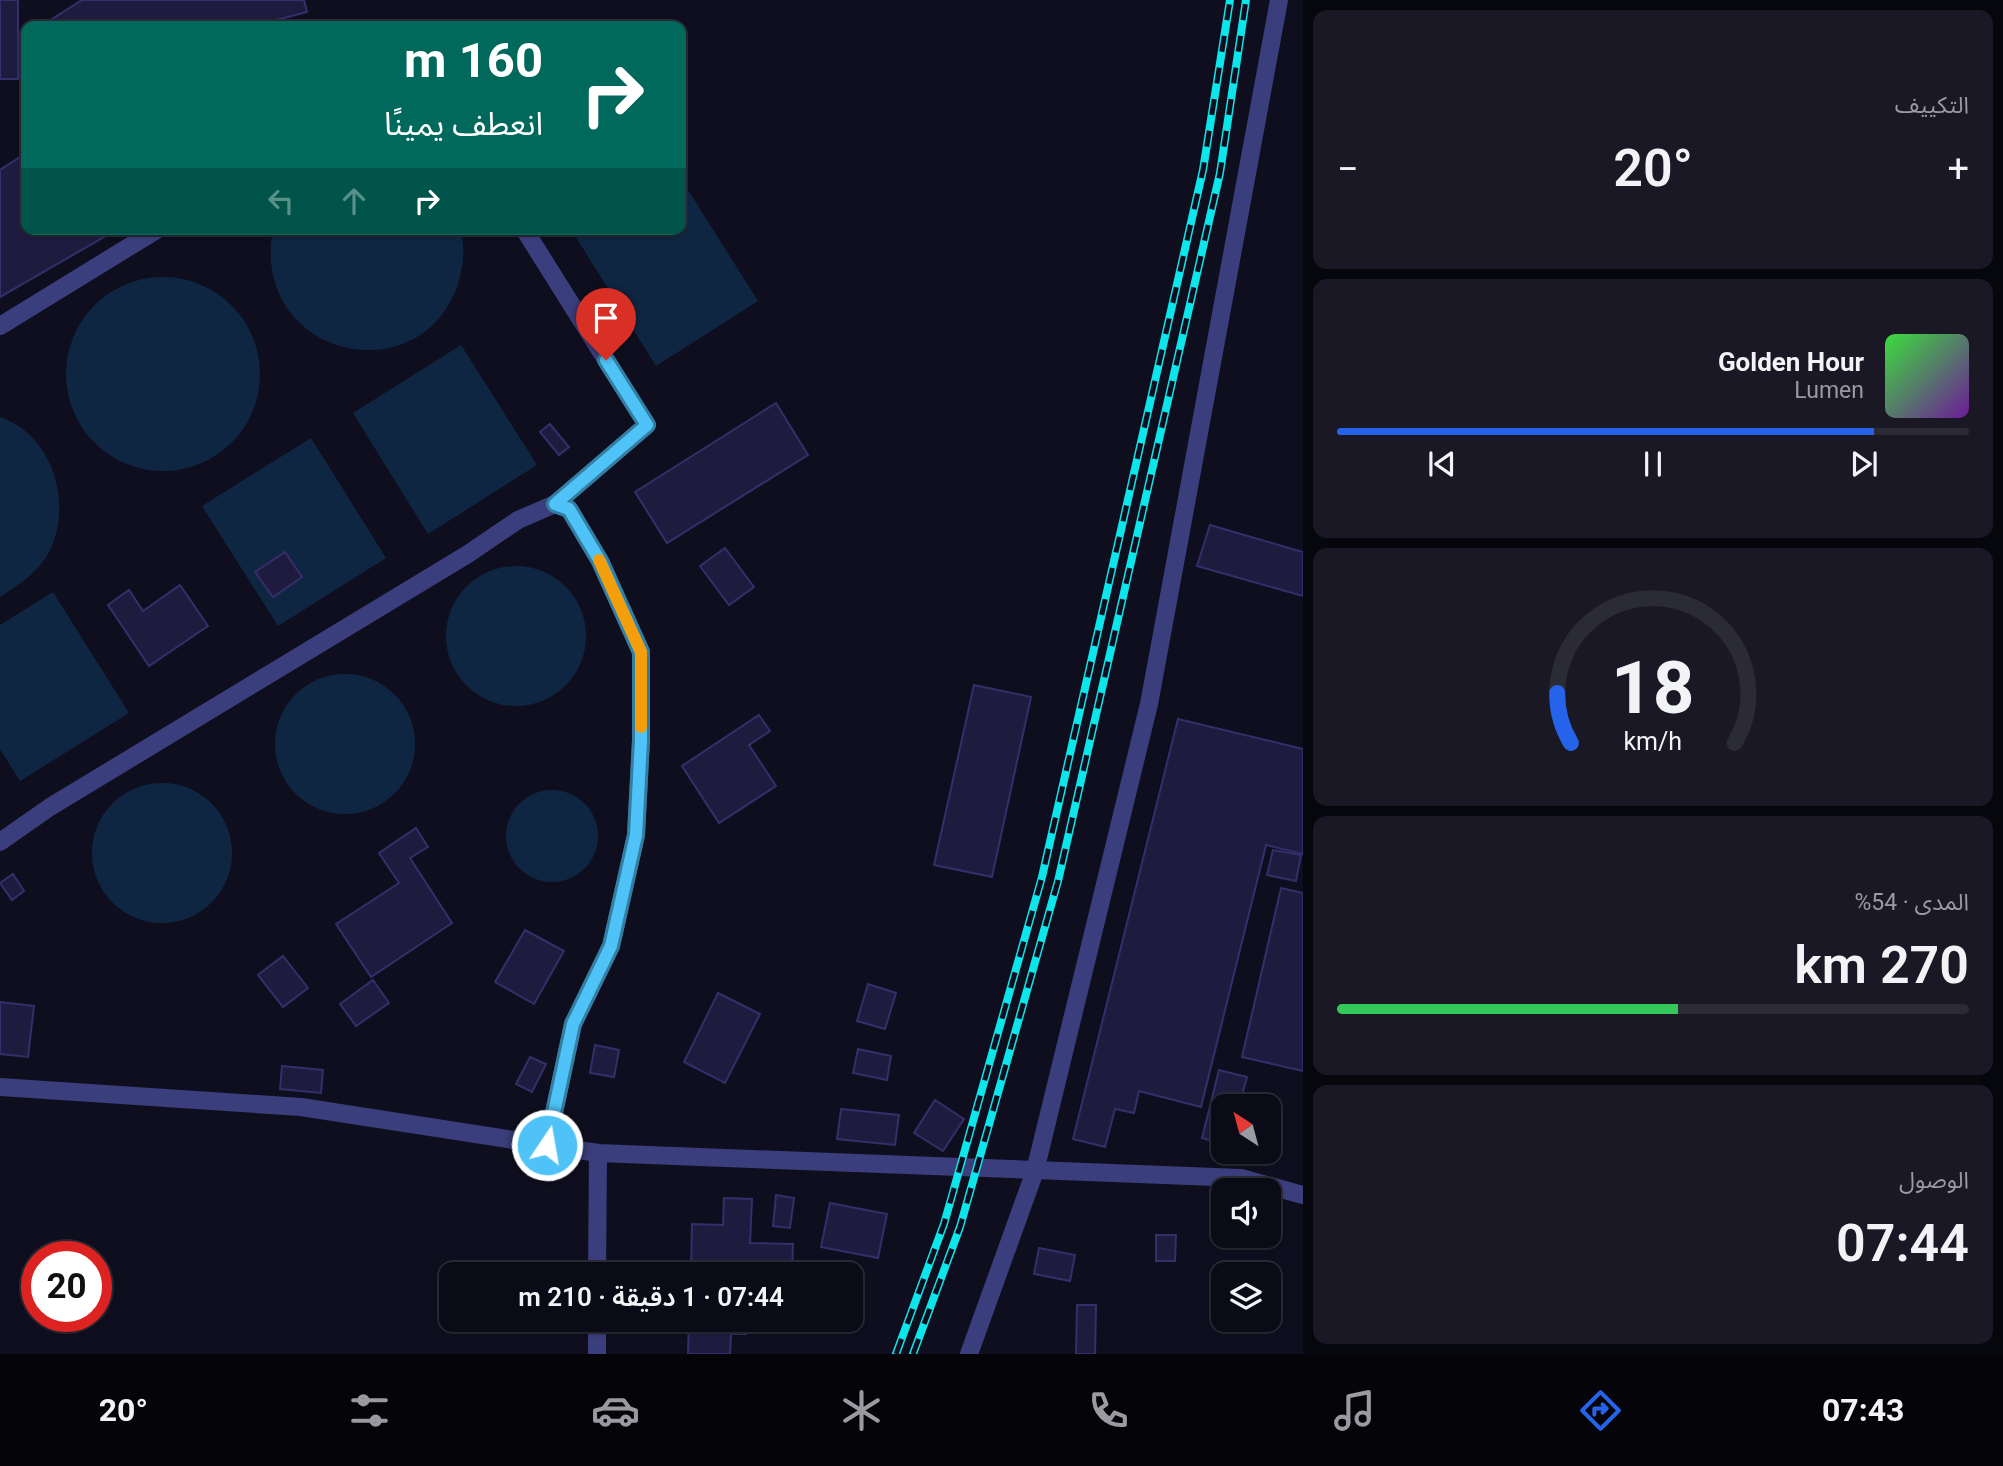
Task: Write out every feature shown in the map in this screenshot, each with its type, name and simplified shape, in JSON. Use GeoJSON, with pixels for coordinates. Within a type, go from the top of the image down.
{"type":"FeatureCollection","features":[{"type":"Feature","properties":{"kind":"street"},"geometry":{"type":"LineString","coordinates":[[969,1354],[1035,1171],[1149,705],[1279,0]]}},
{"type":"Feature","properties":{"kind":"street"},"geometry":{"type":"LineString","coordinates":[[0,326],[148,235]]}},
{"type":"Feature","properties":{"kind":"street"},"geometry":{"type":"LineString","coordinates":[[0,842],[50,807],[468,554],[518,520],[555,504],[647,425],[528,235]]}},
{"type":"Feature","properties":{"kind":"street"},"geometry":{"type":"LineString","coordinates":[[547,1145],[573,1024],[611,946],[636,835],[641,740],[641,652],[600,561],[569,509],[555,504]]}},
{"type":"Feature","properties":{"kind":"street"},"geometry":{"type":"LineString","coordinates":[[0,1087],[301,1107],[598,1153],[1241,1178],[1303,1195]]}},
{"type":"Feature","properties":{"kind":"street"},"geometry":{"type":"LineString","coordinates":[[597,1262],[598,1153]]}},
{"type":"Feature","properties":{"kind":"street"},"geometry":{"type":"LineString","coordinates":[[597,1332],[597,1354]]}},
{"type":"Feature","properties":{"kind":"water"},"geometry":{"type":"Polygon","coordinates":[[[686,187],[758,301],[656,366],[575,235],[686,235],[686,187]]]}},
{"type":"Feature","properties":{"kind":"water"},"geometry":{"type":"Polygon","coordinates":[[[273,235],[461,235],[463,243],[457,287],[436,321],[408,342],[374,350],[341,346],[310,331],[286,306],[272,272],[273,235]]]}},
{"type":"Feature","properties":{"kind":"water"},"geometry":{"type":"Polygon","coordinates":[[[163,277],[200,285],[231,306],[252,337],[260,374],[252,411],[231,442],[200,463],[163,471],[126,463],[95,442],[74,411],[66,374],[74,337],[95,306],[126,285],[163,277]]]}},
{"type":"Feature","properties":{"kind":"water"},"geometry":{"type":"Polygon","coordinates":[[[461,345],[537,465],[428,534],[353,413],[461,345]]]}},
{"type":"Feature","properties":{"kind":"water"},"geometry":{"type":"Polygon","coordinates":[[[0,417],[19,426],[34,439],[46,456],[54,475],[59,515],[56,535],[44,561],[27,578],[0,597],[0,417]]]}},
{"type":"Feature","properties":{"kind":"water"},"geometry":{"type":"Polygon","coordinates":[[[311,438],[386,558],[278,626],[202,506],[311,438]]]}},
{"type":"Feature","properties":{"kind":"water"},"geometry":{"type":"Polygon","coordinates":[[[516,566],[543,571],[565,587],[581,609],[586,636],[581,663],[565,685],[543,701],[516,706],[489,701],[467,685],[451,663],[446,636],[451,609],[467,587],[489,571],[516,566]]]}},
{"type":"Feature","properties":{"kind":"water"},"geometry":{"type":"Polygon","coordinates":[[[53,592],[129,713],[20,781],[0,749],[0,625],[53,592]]]}},
{"type":"Feature","properties":{"kind":"water"},"geometry":{"type":"Polygon","coordinates":[[[345,674],[372,679],[394,695],[410,717],[415,744],[410,771],[394,793],[372,809],[345,814],[318,809],[296,793],[280,771],[275,744],[280,717],[296,695],[318,679],[345,674]]]}},
{"type":"Feature","properties":{"kind":"water"},"geometry":{"type":"Polygon","coordinates":[[[162,783],[189,788],[211,804],[227,826],[232,853],[227,880],[211,902],[189,918],[162,923],[135,918],[113,902],[97,880],[92,853],[97,826],[113,804],[135,788],[162,783]]]}},
{"type":"Feature","properties":{"kind":"water"},"geometry":{"type":"Polygon","coordinates":[[[552,790],[570,794],[585,803],[594,818],[598,836],[594,854],[585,869],[570,878],[552,882],[534,878],[519,869],[510,854],[506,836],[510,818],[519,803],[534,794],[552,790]]]}},
{"type":"Feature","properties":{"kind":"building"},"geometry":{"type":"Polygon","coordinates":[[[0,0],[18,0],[18,79],[0,79],[0,0]]]}},
{"type":"Feature","properties":{"kind":"building"},"geometry":{"type":"Polygon","coordinates":[[[82,0],[304,0],[307,12],[272,21],[49,21],[82,0]]]}},
{"type":"Feature","properties":{"kind":"building"},"geometry":{"type":"Polygon","coordinates":[[[21,156],[21,235],[108,235],[0,297],[0,170],[21,156]]]}},
{"type":"Feature","properties":{"kind":"building"},"geometry":{"type":"Polygon","coordinates":[[[776,403],[808,455],[667,543],[635,492],[776,403]]]}},
{"type":"Feature","properties":{"kind":"building"},"geometry":{"type":"Polygon","coordinates":[[[550,424],[569,447],[559,455],[540,432],[550,424]]]}},
{"type":"Feature","properties":{"kind":"building"},"geometry":{"type":"Polygon","coordinates":[[[1210,525],[1303,552],[1303,596],[1197,566],[1210,525]]]}},
{"type":"Feature","properties":{"kind":"building"},"geometry":{"type":"Polygon","coordinates":[[[725,548],[754,587],[729,605],[700,566],[725,548]]]}},
{"type":"Feature","properties":{"kind":"building"},"geometry":{"type":"Polygon","coordinates":[[[285,552],[302,577],[273,597],[255,572],[285,552]]]}},
{"type":"Feature","properties":{"kind":"building"},"geometry":{"type":"Polygon","coordinates":[[[180,585],[208,626],[149,666],[108,605],[129,590],[143,611],[180,585]]]}},
{"type":"Feature","properties":{"kind":"building"},"geometry":{"type":"Polygon","coordinates":[[[974,685],[1031,697],[992,877],[934,865],[974,685]]]}},
{"type":"Feature","properties":{"kind":"building"},"geometry":{"type":"Polygon","coordinates":[[[759,715],[770,731],[749,745],[776,786],[719,823],[682,766],[759,715]]]}},
{"type":"Feature","properties":{"kind":"building"},"geometry":{"type":"Polygon","coordinates":[[[1178,719],[1303,749],[1303,854],[1266,845],[1201,1107],[1139,1091],[1134,1113],[1115,1109],[1105,1147],[1073,1139],[1178,719]]]}},
{"type":"Feature","properties":{"kind":"building"},"geometry":{"type":"Polygon","coordinates":[[[416,828],[428,847],[410,858],[452,923],[371,977],[336,924],[399,883],[379,853],[416,828]]]}},
{"type":"Feature","properties":{"kind":"building"},"geometry":{"type":"Polygon","coordinates":[[[1273,850],[1301,855],[1296,881],[1267,875],[1273,850]]]}},
{"type":"Feature","properties":{"kind":"building"},"geometry":{"type":"Polygon","coordinates":[[[13,874],[24,891],[12,900],[0,883],[13,874]]]}},
{"type":"Feature","properties":{"kind":"building"},"geometry":{"type":"Polygon","coordinates":[[[1281,888],[1303,893],[1303,1071],[1242,1057],[1281,888]]]}},
{"type":"Feature","properties":{"kind":"building"},"geometry":{"type":"Polygon","coordinates":[[[525,930],[564,951],[534,1004],[495,982],[525,930]]]}},
{"type":"Feature","properties":{"kind":"building"},"geometry":{"type":"Polygon","coordinates":[[[283,956],[308,988],[283,1007],[258,975],[283,956]]]}},
{"type":"Feature","properties":{"kind":"building"},"geometry":{"type":"Polygon","coordinates":[[[373,980],[389,1003],[356,1026],[340,1004],[373,980]]]}},
{"type":"Feature","properties":{"kind":"building"},"geometry":{"type":"Polygon","coordinates":[[[868,984],[896,993],[885,1029],[857,1021],[868,984]]]}},
{"type":"Feature","properties":{"kind":"building"},"geometry":{"type":"Polygon","coordinates":[[[718,993],[760,1014],[725,1083],[684,1062],[718,993]]]}},
{"type":"Feature","properties":{"kind":"building"},"geometry":{"type":"Polygon","coordinates":[[[0,1002],[34,1006],[28,1057],[0,1054],[0,1002]]]}},
{"type":"Feature","properties":{"kind":"building"},"geometry":{"type":"Polygon","coordinates":[[[595,1045],[619,1050],[614,1077],[590,1073],[595,1045]]]}},
{"type":"Feature","properties":{"kind":"building"},"geometry":{"type":"Polygon","coordinates":[[[858,1049],[891,1056],[887,1080],[853,1073],[858,1049]]]}},
{"type":"Feature","properties":{"kind":"building"},"geometry":{"type":"Polygon","coordinates":[[[530,1057],[546,1064],[532,1092],[516,1084],[530,1057]]]}},
{"type":"Feature","properties":{"kind":"building"},"geometry":{"type":"Polygon","coordinates":[[[282,1066],[323,1070],[321,1093],[280,1089],[282,1066]]]}},
{"type":"Feature","properties":{"kind":"building"},"geometry":{"type":"Polygon","coordinates":[[[1219,1070],[1247,1077],[1242,1094],[1213,1094],[1219,1070]]]}},
{"type":"Feature","properties":{"kind":"building"},"geometry":{"type":"Polygon","coordinates":[[[935,1100],[964,1119],[943,1151],[914,1133],[935,1100]]]}},
{"type":"Feature","properties":{"kind":"building"},"geometry":{"type":"Polygon","coordinates":[[[1211,1102],[1211,1141],[1202,1138],[1211,1102]]]}},
{"type":"Feature","properties":{"kind":"building"},"geometry":{"type":"Polygon","coordinates":[[[841,1109],[899,1115],[895,1145],[837,1139],[841,1109]]]}},
{"type":"Feature","properties":{"kind":"building"},"geometry":{"type":"Polygon","coordinates":[[[776,1195],[794,1198],[790,1228],[773,1226],[776,1195]]]}},
{"type":"Feature","properties":{"kind":"building"},"geometry":{"type":"Polygon","coordinates":[[[724,1198],[752,1199],[750,1243],[793,1244],[792,1262],[691,1262],[692,1224],[723,1225],[724,1198]]]}},
{"type":"Feature","properties":{"kind":"building"},"geometry":{"type":"Polygon","coordinates":[[[830,1203],[887,1214],[878,1258],[821,1247],[830,1203]]]}},
{"type":"Feature","properties":{"kind":"building"},"geometry":{"type":"Polygon","coordinates":[[[1156,1235],[1176,1235],[1175,1261],[1156,1261],[1156,1235]]]}},
{"type":"Feature","properties":{"kind":"building"},"geometry":{"type":"Polygon","coordinates":[[[1039,1248],[1075,1255],[1070,1281],[1034,1274],[1039,1248]]]}},
{"type":"Feature","properties":{"kind":"building"},"geometry":{"type":"Polygon","coordinates":[[[1077,1305],[1096,1305],[1095,1354],[1076,1354],[1077,1305]]]}},
{"type":"Feature","properties":{"kind":"building"},"geometry":{"type":"Polygon","coordinates":[[[689,1332],[746,1332],[731,1334],[730,1354],[688,1354],[689,1332]]]}},
{"type":"Feature","properties":{"kind":"railway"},"geometry":{"type":"LineString","coordinates":[[896,1354],[944,1224],[1042,877],[1203,170],[1230,0]]}},
{"type":"Feature","properties":{"kind":"railway"},"geometry":{"type":"LineString","coordinates":[[913,1354],[960,1227],[1058,881],[1220,173],[1246,0]]}},
{"type":"Feature","properties":{"kind":"slow traffic"},"geometry":{"type":"LineString","coordinates":[[599,560],[641,652],[641,727]]}},
{"type":"Feature","properties":{"kind":"route"},"geometry":{"type":"LineString","coordinates":[[547,1145],[573,1024],[611,946],[636,835],[641,740],[641,652],[600,561],[569,509],[555,504],[647,425],[606,360]]}}]}
